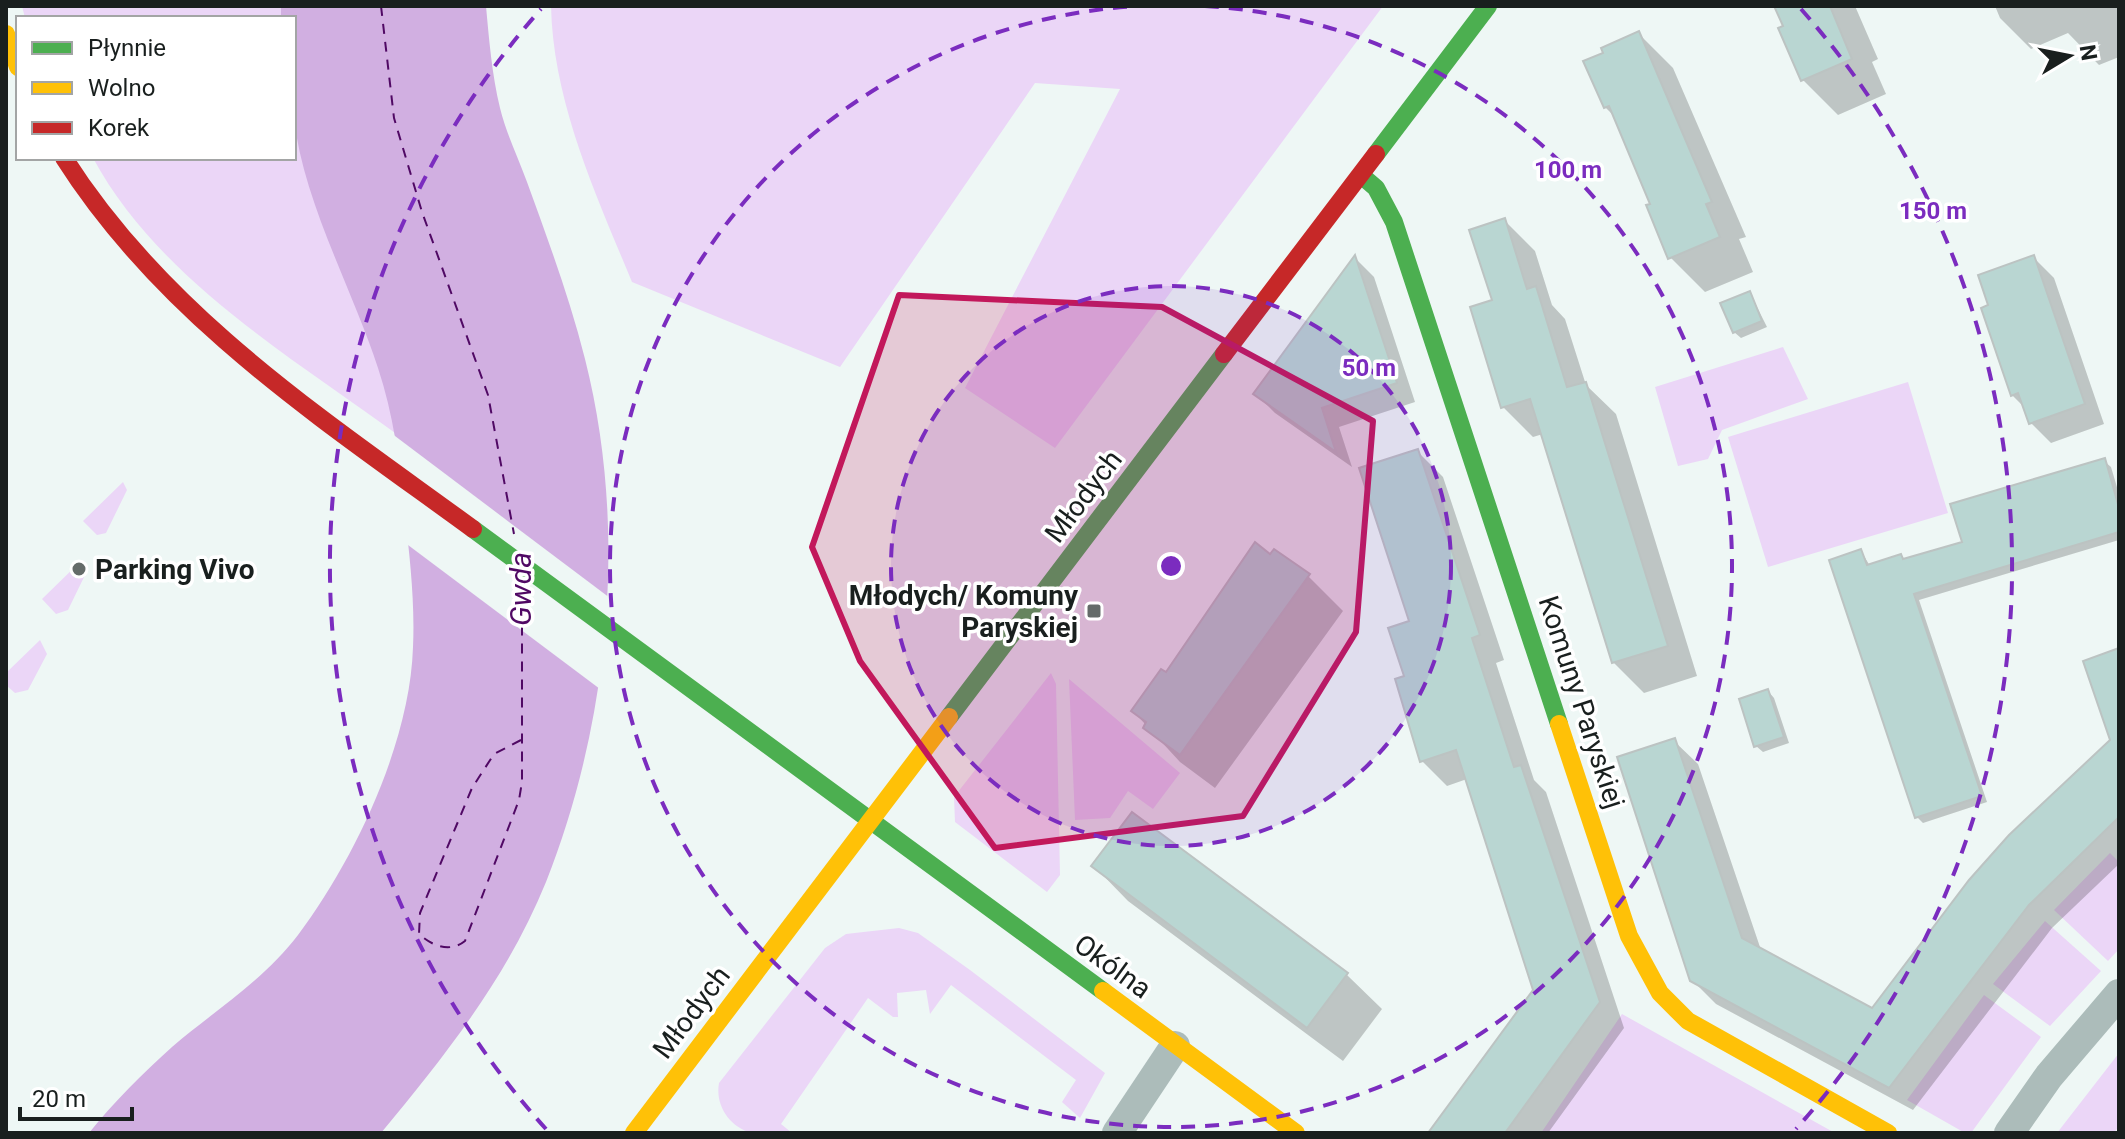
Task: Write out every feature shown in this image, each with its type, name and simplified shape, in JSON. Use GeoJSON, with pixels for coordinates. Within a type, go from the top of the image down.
{"type":"FeatureCollection","features":[{"type":"Feature","properties":{"kind":"street","name":"Młodych"},"geometry":{"type":"LineString","coordinates":[[634,1133],[1488,6]]}},
{"type":"Feature","properties":{"kind":"street"},"geometry":{"type":"LineString","coordinates":[[6,34],[16,62]]}},
{"type":"Feature","properties":{"kind":"street","name":"Okólna"},"geometry":{"type":"LineString","coordinates":[[65,160],[107,221],[157,280],[206,328],[278,386],[1296,1133]]}},
{"type":"Feature","properties":{"kind":"street","name":"Komuny Paryskiej"},"geometry":{"type":"LineString","coordinates":[[1362,176],[1376,188],[1394,222],[1629,936],[1650,984],[1688,1021],[1888,1133]]}},
{"type":"Feature","properties":{"kind":"street"},"geometry":{"type":"LineString","coordinates":[[2009,1133],[2049,1076],[2119,994]]}},
{"type":"Feature","properties":{"kind":"street"},"geometry":{"type":"LineString","coordinates":[[1117,1133],[1175,1046]]}},
{"type":"Feature","properties":{"kind":"highlighted area"},"geometry":{"type":"Polygon","coordinates":[[[899,295],[1162,307],[1373,421],[1356,632],[1243,816],[995,848],[860,661],[812,547],[899,295]]]}},
{"type":"Feature","properties":{"kind":"shaded area"},"geometry":{"type":"Polygon","coordinates":[[[22,6],[284,6],[285,16],[24,16],[22,6]]]}},
{"type":"Feature","properties":{"kind":"shaded area"},"geometry":{"type":"Polygon","coordinates":[[[551,6],[1383,6],[1055,448],[965,388],[1120,89],[1035,83],[840,367],[632,282],[591,182],[568,113],[559,77],[551,6]]]}},
{"type":"Feature","properties":{"kind":"shaded area"},"geometry":{"type":"Polygon","coordinates":[[[296,111],[402,438],[231,314],[154,242],[121,202],[94,160],[296,160],[296,111]]]}},
{"type":"Feature","properties":{"kind":"shaded area"},"geometry":{"type":"Polygon","coordinates":[[[1783,347],[1808,399],[1722,430],[1708,459],[1678,466],[1655,387],[1783,347]]]}},
{"type":"Feature","properties":{"kind":"shaded area"},"geometry":{"type":"Polygon","coordinates":[[[1908,382],[1948,513],[1768,567],[1728,437],[1908,382]]]}},
{"type":"Feature","properties":{"kind":"shaded area"},"geometry":{"type":"Polygon","coordinates":[[[123,482],[127,490],[106,533],[97,535],[83,521],[123,482]]]}},
{"type":"Feature","properties":{"kind":"shaded area"},"geometry":{"type":"Polygon","coordinates":[[[82,560],[86,573],[68,610],[56,614],[42,599],[82,560]]]}},
{"type":"Feature","properties":{"kind":"shaded area"},"geometry":{"type":"Polygon","coordinates":[[[40,640],[47,654],[28,690],[15,693],[6,685],[6,673],[40,640]]]}},
{"type":"Feature","properties":{"kind":"shaded area"},"geometry":{"type":"Polygon","coordinates":[[[1051,673],[1056,684],[1060,875],[1047,892],[955,822],[954,797],[1051,673]]]}},
{"type":"Feature","properties":{"kind":"shaded area"},"geometry":{"type":"Polygon","coordinates":[[[1069,679],[1180,773],[1153,809],[1128,791],[1110,818],[1075,820],[1069,679]]]}},
{"type":"Feature","properties":{"kind":"shaded area"},"geometry":{"type":"Polygon","coordinates":[[[2110,853],[2119,862],[2119,949],[2108,961],[2054,910],[2110,853]]]}},
{"type":"Feature","properties":{"kind":"shaded area"},"geometry":{"type":"Polygon","coordinates":[[[2045,921],[2101,971],[2050,1026],[1993,984],[2045,921]]]}},
{"type":"Feature","properties":{"kind":"shaded area"},"geometry":{"type":"Polygon","coordinates":[[[899,928],[918,933],[1105,1073],[1080,1118],[1062,1102],[1076,1080],[951,985],[930,1014],[926,990],[897,993],[898,1017],[893,1017],[868,998],[781,1124],[792,1133],[752,1133],[730,1120],[719,1099],[719,1083],[825,948],[846,934],[899,928]]]}},
{"type":"Feature","properties":{"kind":"shaded area"},"geometry":{"type":"Polygon","coordinates":[[[1984,995],[2041,1037],[1971,1133],[1965,1133],[1907,1100],[1984,995]]]}},
{"type":"Feature","properties":{"kind":"shaded area"},"geometry":{"type":"Polygon","coordinates":[[[1622,1014],[1835,1133],[1541,1133],[1622,1014]]]}},
{"type":"Feature","properties":{"kind":"shaded area"},"geometry":{"type":"Polygon","coordinates":[[[2119,1053],[2119,1126],[2114,1133],[2057,1133],[2119,1053]]]}},
{"type":"Feature","properties":{"kind":"water","name":"Gwda"},"geometry":{"type":"Polygon","coordinates":[[[281,6],[486,6],[500,108],[573,314],[598,423],[606,489],[608,556],[606,623],[598,690],[568,820],[531,917],[473,1014],[381,1133],[89,1133],[150,1067],[254,981],[298,935],[340,871],[376,798],[402,722],[410,684],[412,581],[392,423],[378,368],[307,181],[296,130],[296,16],[281,16],[281,6]]]}},
{"type":"Feature","properties":{"kind":"pier"},"geometry":{"type":"Polygon","coordinates":[[[391,433],[610,598],[600,689],[404,542],[391,433]]]}},
{"type":"Feature","properties":{"kind":"building"},"geometry":{"type":"Polygon","coordinates":[[[1774,6],[1830,6],[1852,59],[1801,81],[1778,28],[1783,26],[1774,6]]]}},
{"type":"Feature","properties":{"kind":"building"},"geometry":{"type":"Polygon","coordinates":[[[1639,31],[1712,202],[1706,204],[1720,237],[1668,259],[1646,205],[1650,204],[1609,106],[1604,108],[1583,61],[1603,53],[1601,48],[1639,31]]]}},
{"type":"Feature","properties":{"kind":"building"},"geometry":{"type":"Polygon","coordinates":[[[1505,218],[1527,289],[1536,286],[1567,387],[1586,382],[1668,646],[1612,663],[1530,399],[1501,408],[1470,307],[1492,300],[1469,230],[1505,218]]]}},
{"type":"Feature","properties":{"kind":"building"},"geometry":{"type":"Polygon","coordinates":[[[1355,255],[1397,383],[1322,408],[1336,452],[1253,394],[1355,255]]]}},
{"type":"Feature","properties":{"kind":"building"},"geometry":{"type":"Polygon","coordinates":[[[2034,255],[2085,404],[2029,424],[2018,393],[2011,396],[1981,308],[1988,305],[1978,275],[2034,255]]]}},
{"type":"Feature","properties":{"kind":"building"},"geometry":{"type":"Polygon","coordinates":[[[1750,291],[1762,321],[1733,333],[1720,303],[1750,291]]]}},
{"type":"Feature","properties":{"kind":"building"},"geometry":{"type":"Polygon","coordinates":[[[1418,449],[1480,635],[1472,638],[1514,767],[1521,765],[1600,1002],[1505,1133],[1428,1133],[1533,990],[1456,750],[1420,762],[1395,679],[1404,676],[1388,628],[1409,621],[1359,468],[1418,449]]]}},
{"type":"Feature","properties":{"kind":"building"},"geometry":{"type":"Polygon","coordinates":[[[2105,458],[2119,508],[2119,532],[1914,594],[1982,796],[1915,818],[1829,560],[1861,549],[1867,565],[1901,554],[1903,559],[1962,542],[1950,504],[2105,458]]]}},
{"type":"Feature","properties":{"kind":"building"},"geometry":{"type":"Polygon","coordinates":[[[1255,542],[1270,554],[1274,549],[1310,574],[1180,755],[1143,728],[1146,722],[1131,711],[1161,669],[1166,672],[1255,542]]]}},
{"type":"Feature","properties":{"kind":"building"},"geometry":{"type":"Polygon","coordinates":[[[2119,648],[2119,817],[2029,905],[1889,1088],[1690,981],[1617,757],[1675,738],[1742,938],[1872,1008],[1969,880],[2009,835],[2110,740],[2083,661],[2119,648]]]}},
{"type":"Feature","properties":{"kind":"building"},"geometry":{"type":"Polygon","coordinates":[[[1768,689],[1784,737],[1754,747],[1739,699],[1768,689]]]}},
{"type":"Feature","properties":{"kind":"building"},"geometry":{"type":"Polygon","coordinates":[[[1132,812],[1348,973],[1307,1028],[1091,866],[1132,812]]]}},
{"type":"Feature","properties":{"kind":"ferry route"},"geometry":{"type":"LineString","coordinates":[[381,6],[394,118],[422,212],[488,395],[514,534]]}},
{"type":"Feature","properties":{"kind":"ferry route"},"geometry":{"type":"LineString","coordinates":[[521,740],[494,754],[472,788],[420,913],[419,934],[435,945],[453,947],[465,941],[519,800],[522,782],[522,592]]}},
{"type":"Feature","properties":{"kind":"traffic: fast"},"geometry":{"type":"LineString","coordinates":[[1376,154],[1488,6]]}},
{"type":"Feature","properties":{"kind":"traffic: fast"},"geometry":{"type":"LineString","coordinates":[[1362,176],[1376,188],[1394,222],[1559,724]]}},
{"type":"Feature","properties":{"kind":"traffic: fast"},"geometry":{"type":"LineString","coordinates":[[949,717],[1224,354]]}},
{"type":"Feature","properties":{"kind":"traffic: fast"},"geometry":{"type":"LineString","coordinates":[[473,529],[1103,991]]}},
{"type":"Feature","properties":{"kind":"traffic: slow"},"geometry":{"type":"LineString","coordinates":[[6,34],[16,62]]}},
{"type":"Feature","properties":{"kind":"traffic: slow"},"geometry":{"type":"LineString","coordinates":[[634,1133],[949,717]]}},
{"type":"Feature","properties":{"kind":"traffic: slow"},"geometry":{"type":"LineString","coordinates":[[1559,724],[1629,936],[1660,993],[1688,1021],[1888,1133]]}},
{"type":"Feature","properties":{"kind":"traffic: slow"},"geometry":{"type":"LineString","coordinates":[[1103,991],[1296,1133]]}},
{"type":"Feature","properties":{"kind":"traffic: jam"},"geometry":{"type":"LineString","coordinates":[[1224,354],[1376,154]]}},
{"type":"Feature","properties":{"kind":"traffic: jam"},"geometry":{"type":"LineString","coordinates":[[65,160],[104,215],[150,268],[199,317],[305,406],[473,529]]}},
{"type":"Feature","properties":{"kind":"place","name":"Parking Vivo"},"geometry":{"type":"Point","coordinates":[79,569]}},
{"type":"Feature","properties":{"kind":"place","name":"Młodych/ Komuny Paryskiej"},"geometry":{"type":"Point","coordinates":[1094,611]}}]}
